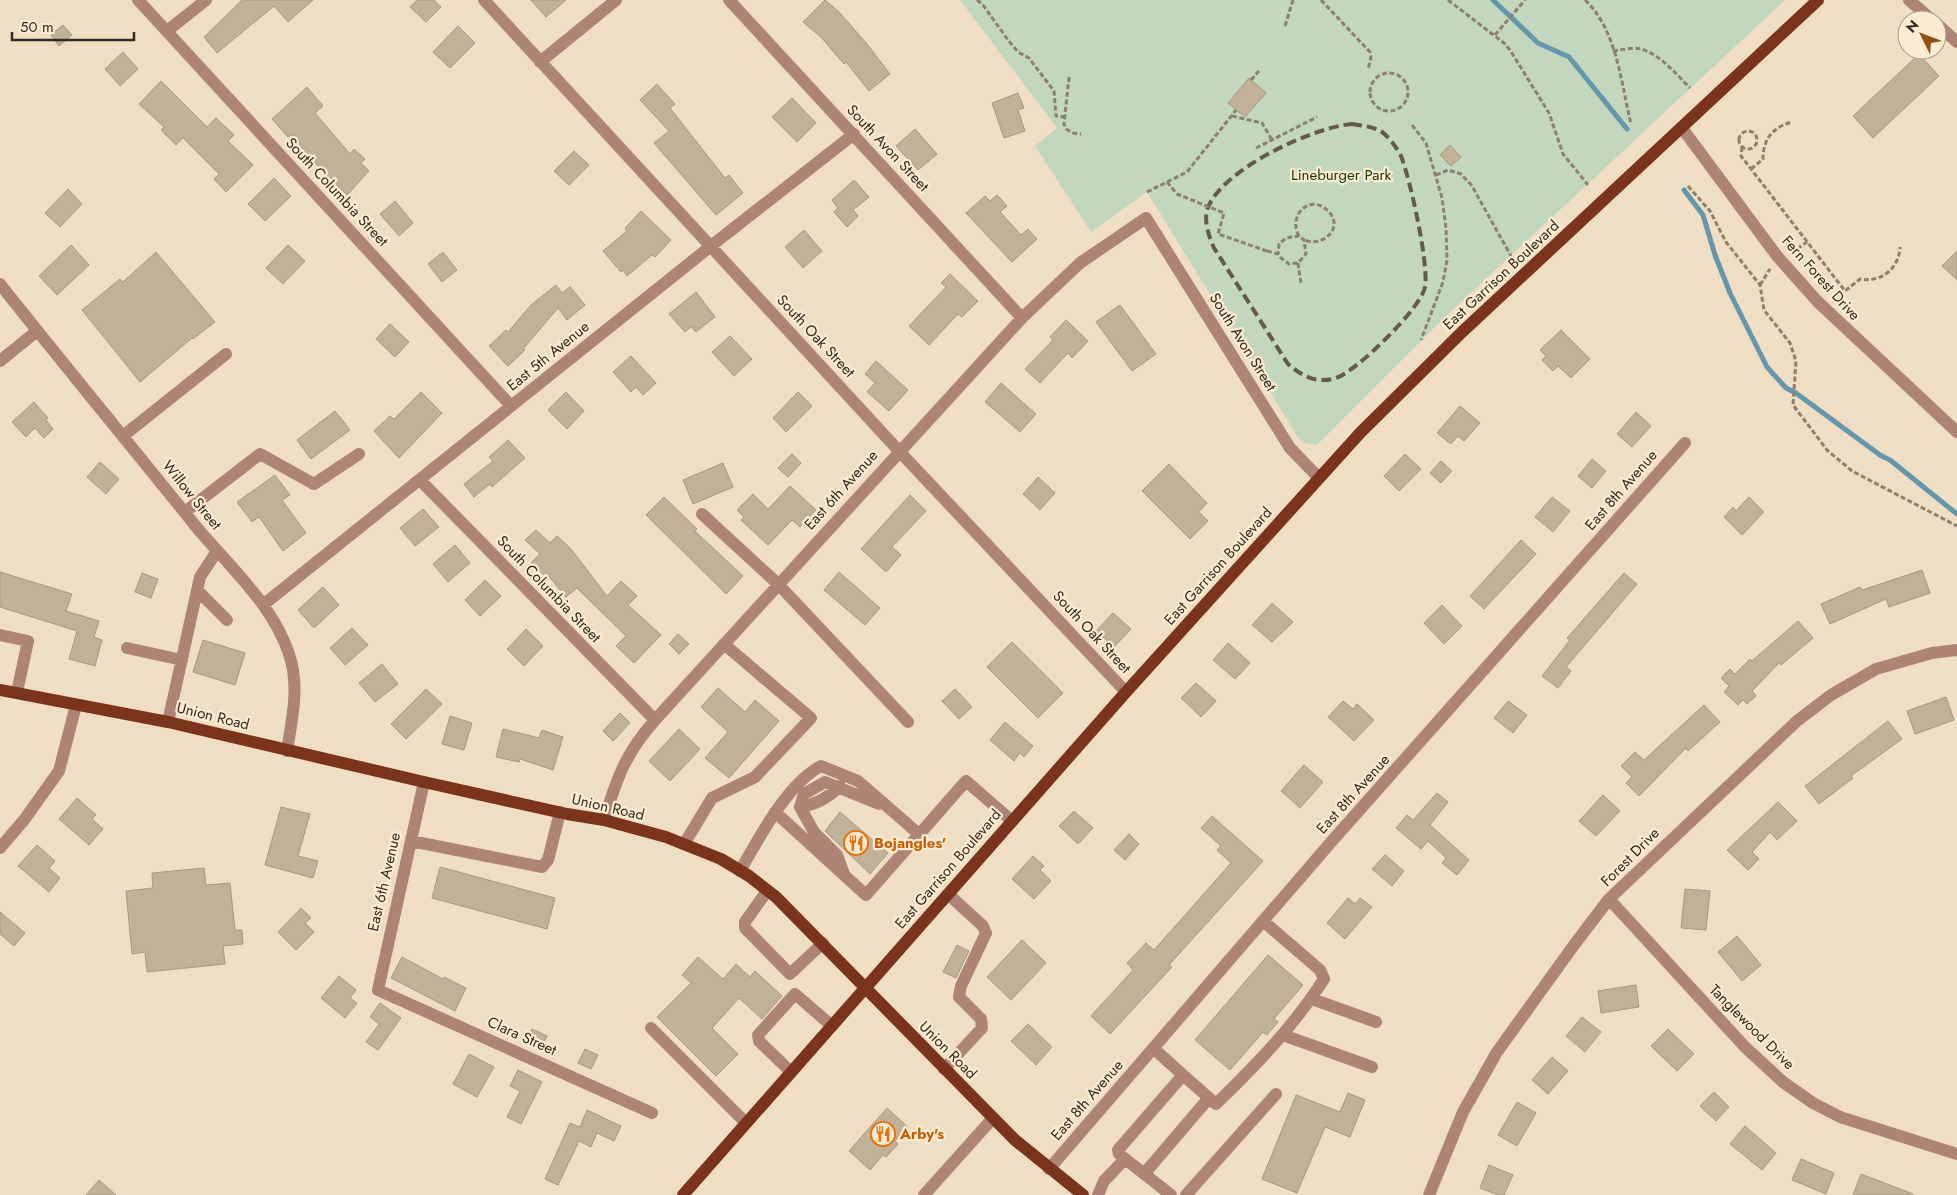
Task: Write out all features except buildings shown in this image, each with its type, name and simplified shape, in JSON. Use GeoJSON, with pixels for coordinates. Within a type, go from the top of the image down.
{"type":"FeatureCollection","features":[{"type":"Feature","properties":{"kind":"main road","name":"East Garrison Boulevard"},"geometry":{"type":"LineString","coordinates":[[683,1195],[1126,692],[1360,433],[1461,333],[1818,0]]}},
{"type":"Feature","properties":{"kind":"main road","name":"Union Road"},"geometry":{"type":"LineString","coordinates":[[0,690],[168,722],[424,782],[604,820],[684,844],[720,859],[767,891],[823,943],[993,1118],[1049,1169],[1083,1195]]}},
{"type":"Feature","properties":{"kind":"street","name":"South Columbia Street"},"geometry":{"type":"LineString","coordinates":[[138,0],[511,406]]}},
{"type":"Feature","properties":{"kind":"street"},"geometry":{"type":"LineString","coordinates":[[167,31],[206,0]]}},
{"type":"Feature","properties":{"kind":"street","name":"South Oak Street"},"geometry":{"type":"LineString","coordinates":[[484,0],[899,451],[1126,692]]}},
{"type":"Feature","properties":{"kind":"street"},"geometry":{"type":"LineString","coordinates":[[540,62],[616,0]]}},
{"type":"Feature","properties":{"kind":"street","name":"South Avon Street"},"geometry":{"type":"LineString","coordinates":[[730,0],[1022,318]]}},
{"type":"Feature","properties":{"kind":"street"},"geometry":{"type":"LineString","coordinates":[[1909,0],[1920,10]]}},
{"type":"Feature","properties":{"kind":"street"},"geometry":{"type":"LineString","coordinates":[[1947,33],[1957,42]]}},
{"type":"Feature","properties":{"kind":"street","name":"Fern Forest Drive"},"geometry":{"type":"LineString","coordinates":[[1682,128],[1777,256],[1818,302],[1957,432]]}},
{"type":"Feature","properties":{"kind":"street","name":"East 5th Avenue"},"geometry":{"type":"LineString","coordinates":[[263,605],[711,246],[854,134]]}},
{"type":"Feature","properties":{"kind":"street","name":"South Avon Street"},"geometry":{"type":"LineString","coordinates":[[1146,218],[1290,448],[1319,478]]}},
{"type":"Feature","properties":{"kind":"street","name":"East 6th Avenue"},"geometry":{"type":"LineString","coordinates":[[604,820],[622,766],[640,737],[655,720],[1022,318],[1080,263],[1146,218]]}},
{"type":"Feature","properties":{"kind":"street","name":"Willow Street"},"geometry":{"type":"LineString","coordinates":[[0,284],[217,552],[263,605],[281,633],[294,670],[295,696],[287,751]]}},
{"type":"Feature","properties":{"kind":"street"},"geometry":{"type":"LineString","coordinates":[[0,361],[37,331]]}},
{"type":"Feature","properties":{"kind":"street"},"geometry":{"type":"LineString","coordinates":[[123,436],[226,354]]}},
{"type":"Feature","properties":{"kind":"street","name":"East 8th Avenue"},"geometry":{"type":"LineString","coordinates":[[1049,1169],[1263,921],[1685,443]]}},
{"type":"Feature","properties":{"kind":"street"},"geometry":{"type":"LineString","coordinates":[[185,512],[260,454],[314,484],[358,454]]}},
{"type":"Feature","properties":{"kind":"street","name":"South Columbia Street"},"geometry":{"type":"LineString","coordinates":[[420,480],[655,720]]}},
{"type":"Feature","properties":{"kind":"street"},"geometry":{"type":"LineString","coordinates":[[702,514],[778,584],[908,722]]}},
{"type":"Feature","properties":{"kind":"street"},"geometry":{"type":"LineString","coordinates":[[168,722],[200,577],[217,552]]}},
{"type":"Feature","properties":{"kind":"street"},"geometry":{"type":"LineString","coordinates":[[197,590],[227,620]]}},
{"type":"Feature","properties":{"kind":"street"},"geometry":{"type":"LineString","coordinates":[[0,635],[28,641],[17,692]]}},
{"type":"Feature","properties":{"kind":"street"},"geometry":{"type":"LineString","coordinates":[[684,844],[712,798],[755,777],[811,718],[724,644]]}},
{"type":"Feature","properties":{"kind":"street"},"geometry":{"type":"LineString","coordinates":[[127,648],[182,660]]}},
{"type":"Feature","properties":{"kind":"street","name":"Forest Drive"},"geometry":{"type":"LineString","coordinates":[[1429,1195],[1463,1112],[1497,1052],[1574,944],[1609,900],[1797,721],[1831,695],[1876,670],[1932,653],[1957,650]]}},
{"type":"Feature","properties":{"kind":"street"},"geometry":{"type":"LineString","coordinates":[[0,848],[24,820],[59,771],[76,705]]}},
{"type":"Feature","properties":{"kind":"street"},"geometry":{"type":"LineString","coordinates":[[740,871],[775,812],[810,772],[821,766],[858,781],[920,834]]}},
{"type":"Feature","properties":{"kind":"street","name":"East 6th Avenue"},"geometry":{"type":"LineString","coordinates":[[378,990],[424,782]]}},
{"type":"Feature","properties":{"kind":"street"},"geometry":{"type":"LineString","coordinates":[[845,875],[837,855],[814,832],[800,807],[804,794],[825,782],[840,786],[859,797],[886,806]]}},
{"type":"Feature","properties":{"kind":"street"},"geometry":{"type":"LineString","coordinates":[[775,812],[866,895],[966,782],[1012,821]]}},
{"type":"Feature","properties":{"kind":"street"},"geometry":{"type":"LineString","coordinates":[[411,841],[542,867],[548,860],[560,812]]}},
{"type":"Feature","properties":{"kind":"street"},"geometry":{"type":"LineString","coordinates":[[767,891],[746,922],[745,928],[790,974],[795,994],[832,1026]]}},
{"type":"Feature","properties":{"kind":"street"},"geometry":{"type":"LineString","coordinates":[[944,1069],[982,1028],[981,1019],[959,997],[961,986],[986,933],[983,926],[948,894]]}},
{"type":"Feature","properties":{"kind":"street","name":"Tanglewood Drive"},"geometry":{"type":"LineString","coordinates":[[1609,900],[1745,1047],[1783,1082],[1813,1103],[1840,1117],[1957,1154]]}},
{"type":"Feature","properties":{"kind":"street"},"geometry":{"type":"LineString","coordinates":[[1153,1048],[1208,1099],[1216,1104],[1283,1035],[1312,999],[1324,979],[1320,970],[1263,921]]}},
{"type":"Feature","properties":{"kind":"street"},"geometry":{"type":"LineString","coordinates":[[790,974],[823,943]]}},
{"type":"Feature","properties":{"kind":"street","name":"Clara Street"},"geometry":{"type":"LineString","coordinates":[[378,990],[652,1113]]}},
{"type":"Feature","properties":{"kind":"street"},"geometry":{"type":"LineString","coordinates":[[791,1072],[759,1041],[758,1035],[795,994]]}},
{"type":"Feature","properties":{"kind":"street"},"geometry":{"type":"LineString","coordinates":[[1312,999],[1376,1022]]}},
{"type":"Feature","properties":{"kind":"street"},"geometry":{"type":"LineString","coordinates":[[651,1028],[746,1123]]}},
{"type":"Feature","properties":{"kind":"street"},"geometry":{"type":"LineString","coordinates":[[1283,1035],[1372,1067]]}},
{"type":"Feature","properties":{"kind":"street"},"geometry":{"type":"LineString","coordinates":[[1172,1195],[1119,1154],[1118,1150],[1183,1075]]}},
{"type":"Feature","properties":{"kind":"street"},"geometry":{"type":"LineString","coordinates":[[1186,1195],[1276,1094]]}},
{"type":"Feature","properties":{"kind":"street"},"geometry":{"type":"LineString","coordinates":[[1144,1174],[1208,1099]]}},
{"type":"Feature","properties":{"kind":"street"},"geometry":{"type":"LineString","coordinates":[[924,1195],[993,1118]]}},
{"type":"Feature","properties":{"kind":"street"},"geometry":{"type":"LineString","coordinates":[[1098,1195],[1104,1181],[1125,1159]]}},
{"type":"Feature","properties":{"kind":"path"},"geometry":{"type":"LineString","coordinates":[[977,0],[983,5],[1018,52],[1029,58],[1054,91],[1056,116],[1064,117]]}},
{"type":"Feature","properties":{"kind":"path"},"geometry":{"type":"LineString","coordinates":[[1284,26],[1293,0]]}},
{"type":"Feature","properties":{"kind":"path"},"geometry":{"type":"LineString","coordinates":[[1322,0],[1370,52],[1371,58],[1368,69]]}},
{"type":"Feature","properties":{"kind":"path"},"geometry":{"type":"LineString","coordinates":[[1448,0],[1495,35],[1510,50],[1549,113],[1563,154],[1588,185]]}},
{"type":"Feature","properties":{"kind":"path"},"geometry":{"type":"LineString","coordinates":[[1495,35],[1525,0]]}},
{"type":"Feature","properties":{"kind":"path"},"geometry":{"type":"LineString","coordinates":[[1585,0],[1594,8],[1603,23],[1613,51],[1631,124]]}},
{"type":"Feature","properties":{"kind":"path"},"geometry":{"type":"LineString","coordinates":[[1613,51],[1631,48],[1650,53],[1669,67],[1690,88]]}},
{"type":"Feature","properties":{"kind":"path"},"geometry":{"type":"LineString","coordinates":[[1251,80],[1259,71]]}},
{"type":"Feature","properties":{"kind":"path"},"geometry":{"type":"LineString","coordinates":[[1386,73],[1398,75],[1408,90],[1405,102],[1392,111],[1378,108],[1370,95],[1370,87],[1375,79],[1386,73]]}},
{"type":"Feature","properties":{"kind":"path"},"geometry":{"type":"LineString","coordinates":[[1069,77],[1064,117],[1066,129],[1073,133],[1081,134]]}},
{"type":"Feature","properties":{"kind":"path"},"geometry":{"type":"LineString","coordinates":[[1147,192],[1187,172],[1236,110]]}},
{"type":"Feature","properties":{"kind":"path"},"geometry":{"type":"LineString","coordinates":[[1232,116],[1262,123],[1269,131],[1272,140]]}},
{"type":"Feature","properties":{"kind":"path"},"geometry":{"type":"LineString","coordinates":[[1256,148],[1317,117]]}},
{"type":"Feature","properties":{"kind":"path"},"geometry":{"type":"LineString","coordinates":[[1751,169],[1763,159],[1765,144],[1773,131],[1792,122]]}},
{"type":"Feature","properties":{"kind":"path"},"geometry":{"type":"LineString","coordinates":[[1412,125],[1426,143],[1442,198],[1446,228],[1447,260],[1443,282],[1421,340]]}},
{"type":"Feature","properties":{"kind":"path"},"geometry":{"type":"LineString","coordinates":[[1757,142],[1753,132],[1744,132],[1739,139],[1742,147],[1742,156],[1845,291],[1860,279],[1874,280],[1888,273],[1898,260],[1900,247]]}},
{"type":"Feature","properties":{"kind":"path"},"geometry":{"type":"LineString","coordinates":[[1757,142],[1765,144]]}},
{"type":"Feature","properties":{"kind":"path"},"geometry":{"type":"LineString","coordinates":[[1742,147],[1751,149],[1757,142]]}},
{"type":"Feature","properties":{"kind":"path"},"geometry":{"type":"LineString","coordinates":[[1436,175],[1448,170],[1460,174],[1472,186],[1511,256]]}},
{"type":"Feature","properties":{"kind":"path"},"geometry":{"type":"LineString","coordinates":[[1166,182],[1177,194],[1224,213],[1218,234],[1278,254],[1284,262],[1298,263]]}},
{"type":"Feature","properties":{"kind":"path"},"geometry":{"type":"LineString","coordinates":[[1688,186],[1710,210],[1726,242],[1760,285],[1764,310],[1790,343],[1796,361],[1793,381],[1793,406],[1827,450],[1852,471],[1957,526]]}},
{"type":"Feature","properties":{"kind":"path"},"geometry":{"type":"LineString","coordinates":[[1315,204],[1327,209],[1334,220],[1332,232],[1323,241],[1316,243],[1304,240],[1299,236],[1295,224],[1299,212],[1309,205],[1315,204]]}},
{"type":"Feature","properties":{"kind":"path"},"geometry":{"type":"LineString","coordinates":[[1278,254],[1282,240],[1290,236],[1299,236]]}},
{"type":"Feature","properties":{"kind":"path"},"geometry":{"type":"LineString","coordinates":[[1301,284],[1298,263],[1306,254],[1304,240]]}},
{"type":"Feature","properties":{"kind":"green space","name":"Lineburger Park"},"geometry":{"type":"Polygon","coordinates":[[[960,0],[1785,0],[1444,318],[1317,445],[1304,443],[1299,439],[1147,192],[1091,232],[1035,146],[1057,128],[960,0]]]}},
{"type":"Feature","properties":{"kind":"waterway"},"geometry":{"type":"LineString","coordinates":[[1493,0],[1538,43],[1569,57],[1627,129]]}},
{"type":"Feature","properties":{"kind":"waterway"},"geometry":{"type":"LineString","coordinates":[[1684,190],[1703,215],[1715,255],[1730,293],[1767,367],[1786,388],[1796,393],[1880,455],[1890,460],[1957,514]]}},
{"type":"Feature","properties":{"kind":"railway"},"geometry":{"type":"LineString","coordinates":[[1352,124],[1379,130],[1393,143],[1401,156],[1414,201],[1422,241],[1425,287],[1413,309],[1372,352],[1345,373],[1336,378],[1322,380],[1310,378],[1288,364],[1214,248],[1210,239],[1206,215],[1215,195],[1248,166],[1292,142],[1315,133],[1352,124]]}},
{"type":"Feature","properties":{"kind":"place","name":"Bojangles'"},"geometry":{"type":"Point","coordinates":[856,843]}},
{"type":"Feature","properties":{"kind":"place","name":"Arby's"},"geometry":{"type":"Point","coordinates":[883,1134]}}]}
